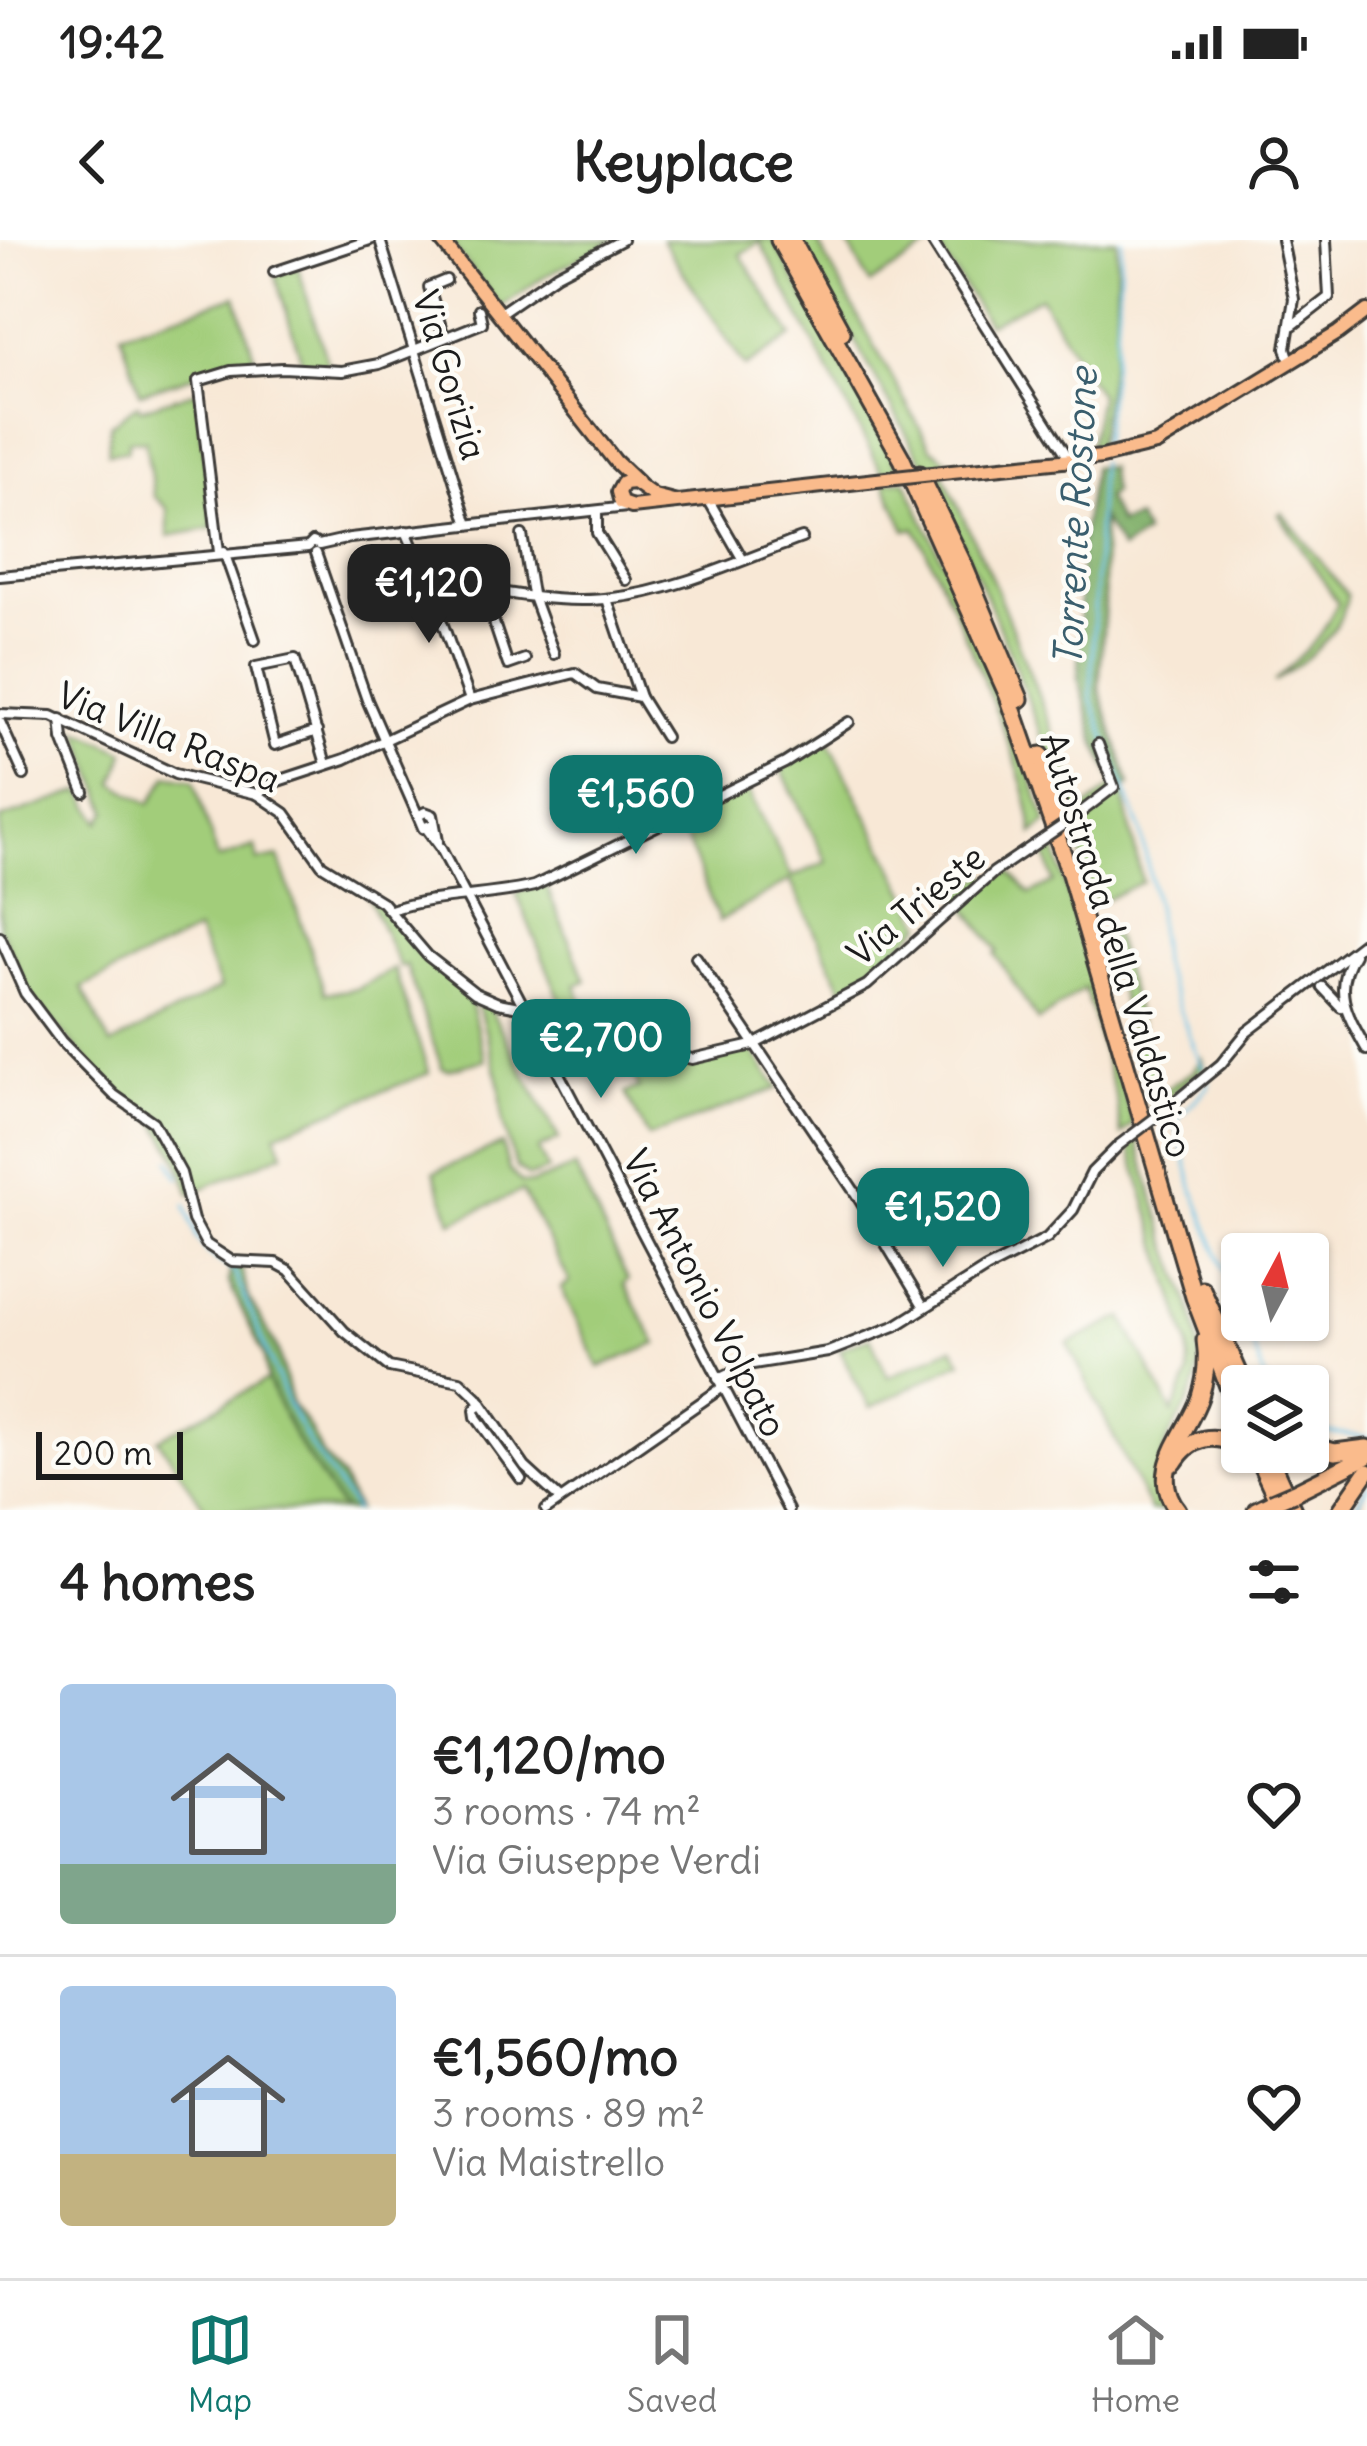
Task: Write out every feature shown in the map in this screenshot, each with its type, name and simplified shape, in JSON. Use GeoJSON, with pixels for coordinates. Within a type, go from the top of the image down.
{"type":"FeatureCollection","features":[{"type":"Feature","properties":{"kind":"highway","name":"Autostrada della Valdastico"},"geometry":{"type":"LineString","coordinates":[[779,240],[902,459],[1008,695],[1070,874],[1222,1365]]}},
{"type":"Feature","properties":{"kind":"highway","name":"Autostrada della Valdastico"},"geometry":{"type":"LineString","coordinates":[[792,240],[964,562],[1027,715],[1075,858],[1198,1293]]}},
{"type":"Feature","properties":{"kind":"highway"},"geometry":{"type":"LineString","coordinates":[[1198,1293],[1232,1365]]}},
{"type":"Feature","properties":{"kind":"highway"},"geometry":{"type":"LineString","coordinates":[[1182,1510],[1167,1488],[1168,1464],[1200,1397],[1207,1358],[1198,1293]]}},
{"type":"Feature","properties":{"kind":"highway"},"geometry":{"type":"LineString","coordinates":[[1182,1510],[1172,1488],[1173,1468],[1181,1452],[1196,1441],[1221,1440]]}},
{"type":"Feature","properties":{"kind":"highway"},"geometry":{"type":"LineString","coordinates":[[1329,1450],[1367,1460]]}},
{"type":"Feature","properties":{"kind":"highway"},"geometry":{"type":"LineString","coordinates":[[1256,1510],[1281,1503],[1367,1460]]}},
{"type":"Feature","properties":{"kind":"highway"},"geometry":{"type":"LineString","coordinates":[[1340,1510],[1367,1460]]}},
{"type":"Feature","properties":{"kind":"highway"},"geometry":{"type":"LineString","coordinates":[[1260,1473],[1281,1503]]}},
{"type":"Feature","properties":{"kind":"highway"},"geometry":{"type":"LineString","coordinates":[[1266,1473],[1281,1503]]}},
{"type":"Feature","properties":{"kind":"highway"},"geometry":{"type":"LineString","coordinates":[[1273,1473],[1281,1503]]}},
{"type":"Feature","properties":{"kind":"main road"},"geometry":{"type":"LineString","coordinates":[[441,240],[640,487],[643,500],[632,507]]}},
{"type":"Feature","properties":{"kind":"main road"},"geometry":{"type":"LineString","coordinates":[[615,461],[619,500],[632,507],[1096,457],[1156,444],[1291,362],[1363,311]]}},
{"type":"Feature","properties":{"kind":"main road"},"geometry":{"type":"LineString","coordinates":[[619,489],[627,482],[677,502]]}},
{"type":"Feature","properties":{"kind":"street"},"geometry":{"type":"LineString","coordinates":[[274,272],[370,240]]}},
{"type":"Feature","properties":{"kind":"street","name":"Via Gorizia"},"geometry":{"type":"LineString","coordinates":[[380,240],[467,525]]}},
{"type":"Feature","properties":{"kind":"street"},"geometry":{"type":"LineString","coordinates":[[500,313],[556,274],[622,240]]}},
{"type":"Feature","properties":{"kind":"street"},"geometry":{"type":"LineString","coordinates":[[931,240],[1070,460]]}},
{"type":"Feature","properties":{"kind":"street"},"geometry":{"type":"LineString","coordinates":[[1282,240],[1294,299],[1286,348],[1291,362]]}},
{"type":"Feature","properties":{"kind":"street"},"geometry":{"type":"LineString","coordinates":[[1292,326],[1329,297],[1326,240]]}},
{"type":"Feature","properties":{"kind":"street"},"geometry":{"type":"LineString","coordinates":[[444,337],[429,287],[446,280]]}},
{"type":"Feature","properties":{"kind":"street"},"geometry":{"type":"LineString","coordinates":[[255,640],[222,552],[198,381],[231,371],[342,371],[379,364],[482,323],[479,310]]}},
{"type":"Feature","properties":{"kind":"street"},"geometry":{"type":"LineString","coordinates":[[598,511],[611,504],[619,489]]}},
{"type":"Feature","properties":{"kind":"street"},"geometry":{"type":"LineString","coordinates":[[709,499],[743,560]]}},
{"type":"Feature","properties":{"kind":"street"},"geometry":{"type":"LineString","coordinates":[[0,576],[222,552],[314,548],[406,531],[632,507]]}},
{"type":"Feature","properties":{"kind":"street"},"geometry":{"type":"LineString","coordinates":[[598,511],[598,533],[626,580]]}},
{"type":"Feature","properties":{"kind":"street"},"geometry":{"type":"LineString","coordinates":[[406,531],[470,700]]}},
{"type":"Feature","properties":{"kind":"street"},"geometry":{"type":"LineString","coordinates":[[522,535],[532,594],[554,654]]}},
{"type":"Feature","properties":{"kind":"street"},"geometry":{"type":"LineString","coordinates":[[426,578],[482,589],[607,599],[802,538]]}},
{"type":"Feature","properties":{"kind":"street"},"geometry":{"type":"LineString","coordinates":[[314,548],[385,739]]}},
{"type":"Feature","properties":{"kind":"street"},"geometry":{"type":"LineString","coordinates":[[482,589],[508,664],[525,658]]}},
{"type":"Feature","properties":{"kind":"street"},"geometry":{"type":"LineString","coordinates":[[607,599],[640,697],[665,737]]}},
{"type":"Feature","properties":{"kind":"street"},"geometry":{"type":"LineString","coordinates":[[317,730],[277,746],[274,743],[256,668],[295,659],[317,730],[326,764]]}},
{"type":"Feature","properties":{"kind":"street"},"geometry":{"type":"LineString","coordinates":[[257,794],[275,782],[470,700],[575,673],[597,689],[640,697]]}},
{"type":"Feature","properties":{"kind":"street","name":"Via Villa Raspa"},"geometry":{"type":"LineString","coordinates":[[0,718],[39,712],[175,774],[257,794],[285,813],[322,866],[392,910],[428,956],[475,993],[498,1003],[526,1006]]}},
{"type":"Feature","properties":{"kind":"street"},"geometry":{"type":"LineString","coordinates":[[0,718],[24,775]]}},
{"type":"Feature","properties":{"kind":"street"},"geometry":{"type":"LineString","coordinates":[[62,719],[63,739],[84,792]]}},
{"type":"Feature","properties":{"kind":"street"},"geometry":{"type":"LineString","coordinates":[[392,910],[442,897],[534,886],[785,763],[849,722]]}},
{"type":"Feature","properties":{"kind":"street","name":"Via Antonio Volpato"},"geometry":{"type":"LineString","coordinates":[[385,739],[423,814],[434,818],[429,826],[788,1510]]}},
{"type":"Feature","properties":{"kind":"street","name":"Via Trieste"},"geometry":{"type":"LineString","coordinates":[[526,1006],[592,1036],[692,1059],[753,1045],[867,985],[994,872],[1114,788],[1098,744]]}},
{"type":"Feature","properties":{"kind":"street"},"geometry":{"type":"LineString","coordinates":[[0,937],[26,993],[61,1041],[114,1095],[153,1122],[181,1173],[193,1220],[206,1244],[232,1261],[276,1263],[289,1270],[344,1331],[389,1367],[460,1382],[482,1402],[525,1467],[560,1499]]}},
{"type":"Feature","properties":{"kind":"street"},"geometry":{"type":"LineString","coordinates":[[546,1510],[747,1365],[827,1352],[897,1324],[1047,1238],[1073,1210],[1092,1172],[1119,1144],[1221,1064],[1247,1032],[1367,940]]}},
{"type":"Feature","properties":{"kind":"street"},"geometry":{"type":"LineString","coordinates":[[1358,948],[1340,993],[1367,1049]]}},
{"type":"Feature","properties":{"kind":"street"},"geometry":{"type":"LineString","coordinates":[[696,957],[856,1193],[924,1307]]}},
{"type":"Feature","properties":{"kind":"street"},"geometry":{"type":"LineString","coordinates":[[1322,973],[1342,982]]}},
{"type":"Feature","properties":{"kind":"street"},"geometry":{"type":"LineString","coordinates":[[1305,986],[1342,982]]}},
{"type":"Feature","properties":{"kind":"street"},"geometry":{"type":"LineString","coordinates":[[1322,987],[1356,1030]]}},
{"type":"Feature","properties":{"kind":"street"},"geometry":{"type":"LineString","coordinates":[[482,1402],[476,1417],[521,1479]]}},
{"type":"Feature","properties":{"kind":"green space"},"geometry":{"type":"Polygon","coordinates":[[[448,240],[615,240],[543,277],[501,307],[448,240]]]}},
{"type":"Feature","properties":{"kind":"green space"},"geometry":{"type":"Polygon","coordinates":[[[662,240],[773,240],[900,470],[882,472],[760,242],[740,254],[792,336],[745,367],[662,240]]]}},
{"type":"Feature","properties":{"kind":"green space"},"geometry":{"type":"Polygon","coordinates":[[[799,240],[816,240],[931,448],[951,463],[925,467],[799,240]]]}},
{"type":"Feature","properties":{"kind":"green space"},"geometry":{"type":"Polygon","coordinates":[[[846,240],[926,240],[929,247],[870,284],[846,240]]]}},
{"type":"Feature","properties":{"kind":"green space"},"geometry":{"type":"Polygon","coordinates":[[[934,240],[1117,240],[1116,338],[1096,450],[1089,450],[1099,395],[1040,297],[988,324],[934,240]]]}},
{"type":"Feature","properties":{"kind":"green space"},"geometry":{"type":"Polygon","coordinates":[[[298,267],[328,365],[303,365],[275,275],[298,267]]]}},
{"type":"Feature","properties":{"kind":"green space"},"geometry":{"type":"Polygon","coordinates":[[[236,296],[254,356],[140,393],[121,333],[236,296]]]}},
{"type":"Feature","properties":{"kind":"green space"},"geometry":{"type":"Polygon","coordinates":[[[197,391],[213,528],[168,536],[168,509],[154,496],[145,441],[129,440],[127,451],[108,453],[110,425],[138,404],[140,409],[197,391]]]}},
{"type":"Feature","properties":{"kind":"green space"},"geometry":{"type":"Polygon","coordinates":[[[1093,467],[1108,467],[1113,493],[1106,498],[1119,524],[1137,518],[1145,534],[1121,550],[1102,519],[1105,605],[1099,688],[1130,785],[1122,790],[1096,744],[1079,680],[1080,547],[1093,467]]]}},
{"type":"Feature","properties":{"kind":"green space"},"geometry":{"type":"Polygon","coordinates":[[[943,474],[994,583],[1084,810],[1115,784],[1122,790],[1142,882],[1096,904],[1023,686],[930,477],[943,474]]]}},
{"type":"Feature","properties":{"kind":"green space"},"geometry":{"type":"Polygon","coordinates":[[[905,480],[983,647],[1047,822],[1033,834],[1016,761],[971,650],[915,528],[906,530],[884,482],[905,480]]]}},
{"type":"Feature","properties":{"kind":"green space"},"geometry":{"type":"Polygon","coordinates":[[[1279,514],[1347,595],[1330,635],[1274,682],[1319,637],[1338,603],[1279,514]]]}},
{"type":"Feature","properties":{"kind":"green space"},"geometry":{"type":"Polygon","coordinates":[[[78,730],[125,752],[114,783],[150,804],[168,775],[194,780],[218,859],[255,847],[258,861],[279,857],[325,993],[356,989],[394,969],[429,1073],[276,1133],[283,1153],[190,1194],[177,1157],[154,1119],[122,1098],[33,1000],[0,928],[0,819],[82,791],[100,822],[108,811],[78,730]],[[197,931],[82,988],[111,1045],[220,988],[197,931]]]}},
{"type":"Feature","properties":{"kind":"green space"},"geometry":{"type":"Polygon","coordinates":[[[825,734],[923,924],[846,996],[790,880],[719,921],[677,815],[745,786],[792,877],[827,862],[777,761],[825,734]]]}},
{"type":"Feature","properties":{"kind":"green space"},"geometry":{"type":"Polygon","coordinates":[[[1054,845],[1133,1124],[1121,1135],[1117,1103],[1085,988],[1038,1021],[995,954],[998,951],[957,895],[986,874],[991,881],[1009,871],[1030,894],[1054,882],[1044,849],[1054,845]]]}},
{"type":"Feature","properties":{"kind":"green space"},"geometry":{"type":"Polygon","coordinates":[[[545,883],[586,981],[576,985],[593,1031],[568,1019],[516,893],[545,883]]]}},
{"type":"Feature","properties":{"kind":"green space"},"geometry":{"type":"Polygon","coordinates":[[[368,897],[469,998],[485,1060],[442,1068],[406,965],[400,967],[368,897]]]}},
{"type":"Feature","properties":{"kind":"green space"},"geometry":{"type":"Polygon","coordinates":[[[1114,935],[1160,1093],[1193,1071],[1202,1058],[1205,1068],[1152,1109],[1105,937],[1114,935]]]}},
{"type":"Feature","properties":{"kind":"green space"},"geometry":{"type":"Polygon","coordinates":[[[477,1001],[487,1003],[559,1139],[538,1149],[548,1170],[529,1177],[516,1167],[503,1123],[500,1086],[477,1001]]]}},
{"type":"Feature","properties":{"kind":"green space"},"geometry":{"type":"Polygon","coordinates":[[[621,1046],[695,1065],[749,1047],[778,1088],[648,1137],[625,1093],[639,1088],[621,1046]]]}},
{"type":"Feature","properties":{"kind":"green space"},"geometry":{"type":"Polygon","coordinates":[[[1135,1135],[1190,1305],[1199,1353],[1193,1390],[1164,1450],[1163,1486],[1171,1510],[1150,1510],[1068,1344],[1123,1317],[1173,1413],[1189,1375],[1189,1346],[1128,1141],[1135,1135]]]}},
{"type":"Feature","properties":{"kind":"green space"},"geometry":{"type":"Polygon","coordinates":[[[502,1144],[509,1170],[522,1183],[575,1167],[628,1280],[624,1284],[657,1344],[599,1367],[561,1288],[570,1282],[522,1191],[452,1222],[434,1172],[502,1144]]]}},
{"type":"Feature","properties":{"kind":"green space"},"geometry":{"type":"Polygon","coordinates":[[[230,1264],[241,1265],[248,1296],[278,1350],[292,1405],[341,1477],[357,1510],[344,1510],[338,1504],[293,1435],[267,1380],[264,1356],[229,1283],[230,1264]]]}},
{"type":"Feature","properties":{"kind":"green space"},"geometry":{"type":"Polygon","coordinates":[[[870,1337],[888,1377],[953,1347],[962,1361],[870,1408],[839,1349],[870,1337]]]}},
{"type":"Feature","properties":{"kind":"green space"},"geometry":{"type":"Polygon","coordinates":[[[267,1380],[293,1435],[344,1510],[206,1510],[158,1439],[267,1380]]]}},
{"type":"Feature","properties":{"kind":"waterway","name":"Torrente Rostone"},"geometry":{"type":"LineString","coordinates":[[1101,453],[1116,339],[1122,240]]}},
{"type":"Feature","properties":{"kind":"waterway","name":"Torrente Rostone"},"geometry":{"type":"LineString","coordinates":[[1100,462],[1091,698],[1141,832],[1157,911],[1161,963],[1202,1067]]}},
{"type":"Feature","properties":{"kind":"waterway","name":"Torrente Rostone"},"geometry":{"type":"LineString","coordinates":[[1209,1080],[1208,1087],[1177,1119],[1177,1127],[1194,1191],[1260,1365]]}},
{"type":"Feature","properties":{"kind":"waterway"},"geometry":{"type":"LineString","coordinates":[[170,1160],[179,1178]]}},
{"type":"Feature","properties":{"kind":"waterway"},"geometry":{"type":"LineString","coordinates":[[185,1205],[208,1253],[234,1271],[287,1402],[355,1510]]}},
{"type":"Feature","properties":{"kind":"waterway","name":"Torrente Rostone"},"geometry":{"type":"LineString","coordinates":[[1329,1432],[1367,1437]]}},
{"type":"Feature","properties":{"kind":"waterway","name":"Torrente Rostone"},"geometry":{"type":"LineString","coordinates":[[1354,1510],[1367,1485]]}}]}
